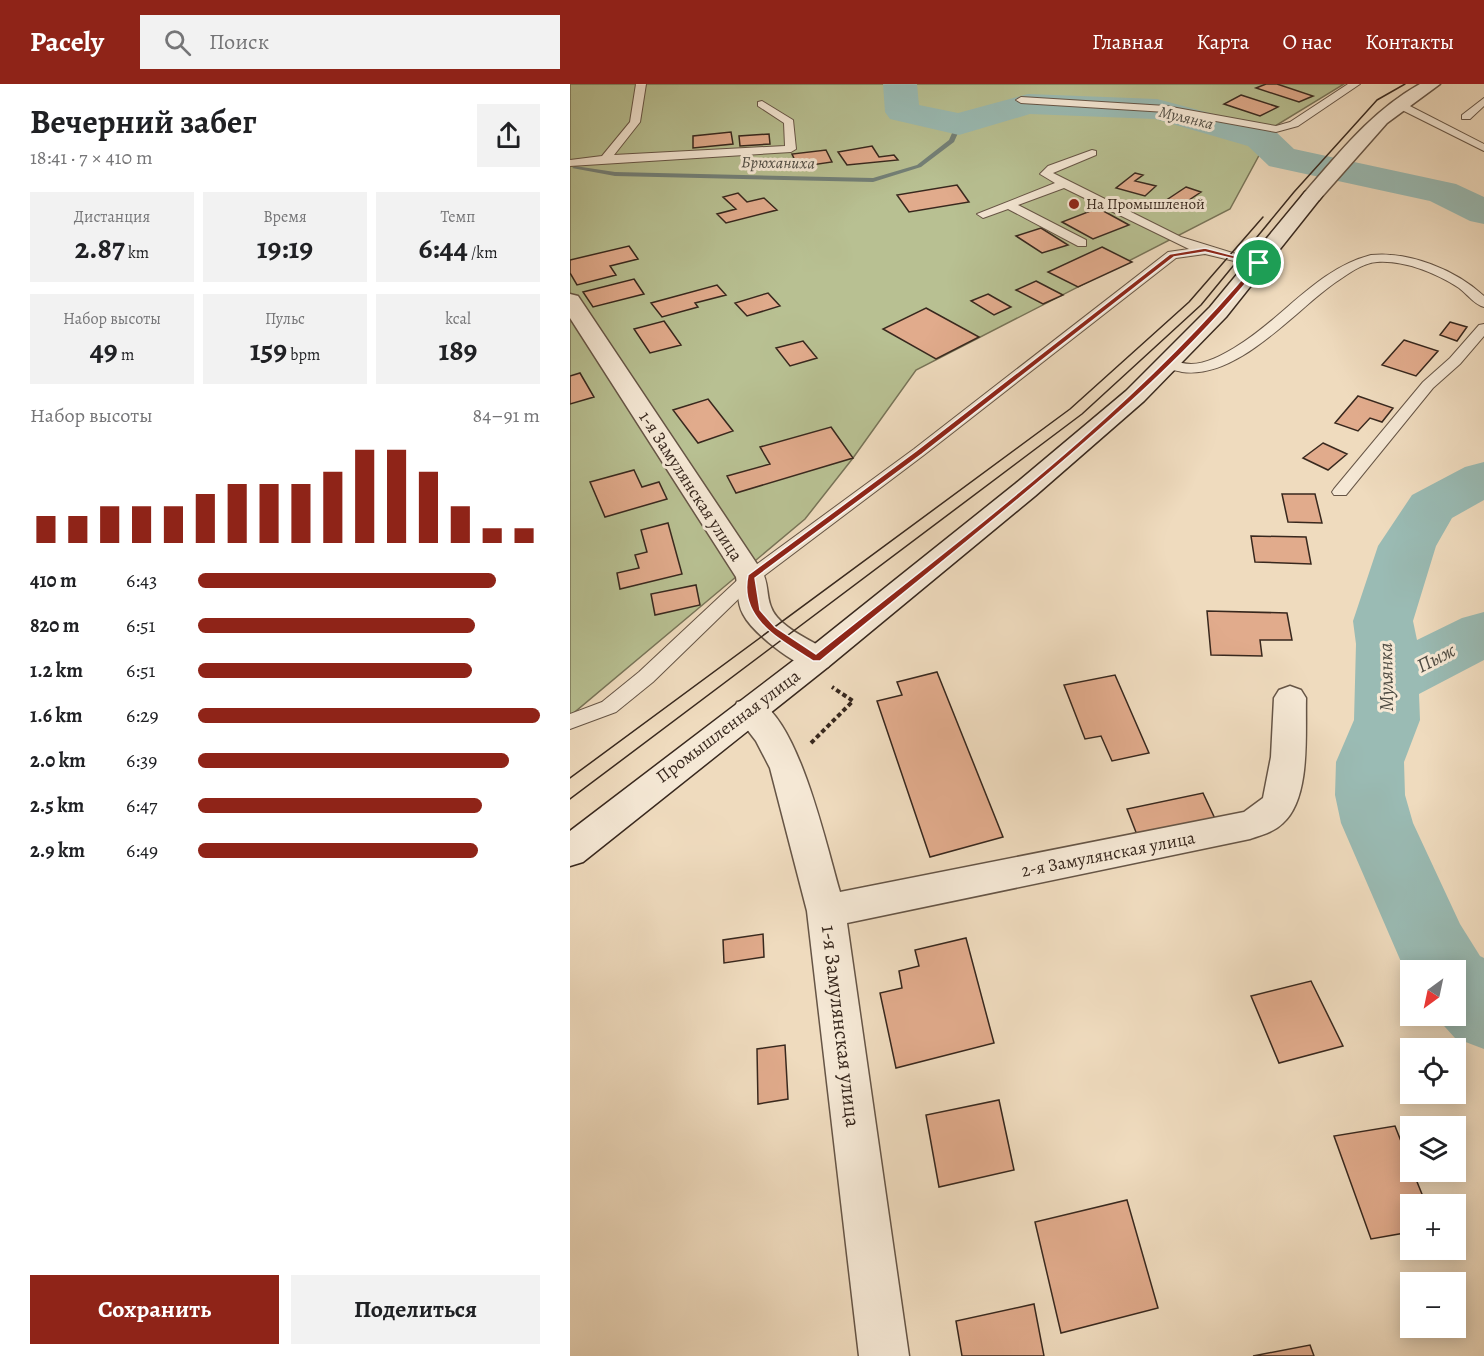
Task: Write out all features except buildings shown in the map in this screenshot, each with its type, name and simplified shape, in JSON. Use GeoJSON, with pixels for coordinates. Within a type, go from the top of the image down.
{"type":"FeatureCollection","features":[{"type":"Feature","properties":{"kind":"street","name":"Промышленная улица"},"geometry":{"type":"LineString","coordinates":[[570,850],[749,711],[822,671],[1168,365],[1259,263],[1365,134],[1398,104],[1432,84]]}},
{"type":"Feature","properties":{"kind":"street","name":"1-я Замулянская улица"},"geometry":{"type":"LineString","coordinates":[[570,301],[751,577],[756,611],[771,629],[822,671]]}},
{"type":"Feature","properties":{"kind":"street","name":"2-я Замулянская улица"},"geometry":{"type":"LineString","coordinates":[[826,911],[1250,825],[1269,814],[1281,800],[1284,789],[1290,698]]}},
{"type":"Feature","properties":{"kind":"street","name":"1-я Замулянская улица"},"geometry":{"type":"LineString","coordinates":[[749,711],[768,733],[788,768],[826,911],[884,1356]]}},
{"type":"Feature","properties":{"kind":"lane"},"geometry":{"type":"LineString","coordinates":[[605,159],[635,122],[640,84]]}},
{"type":"Feature","properties":{"kind":"lane"},"geometry":{"type":"LineString","coordinates":[[1021,100],[1172,110],[1276,129],[1294,124],[1355,84]]}},
{"type":"Feature","properties":{"kind":"lane"},"geometry":{"type":"LineString","coordinates":[[1466,117],[1484,101]]}},
{"type":"Feature","properties":{"kind":"lane"},"geometry":{"type":"LineString","coordinates":[[570,163],[791,149],[789,122],[762,104]]}},
{"type":"Feature","properties":{"kind":"lane"},"geometry":{"type":"LineString","coordinates":[[1398,104],[1484,148]]}},
{"type":"Feature","properties":{"kind":"lane"},"geometry":{"type":"LineString","coordinates":[[1092,153],[1047,171],[1046,174],[1177,240],[1205,250],[1259,263]]}},
{"type":"Feature","properties":{"kind":"lane"},"geometry":{"type":"LineString","coordinates":[[983,214],[1064,184]]}},
{"type":"Feature","properties":{"kind":"lane"},"geometry":{"type":"LineString","coordinates":[[1009,205],[1082,243]]}},
{"type":"Feature","properties":{"kind":"lane"},"geometry":{"type":"LineString","coordinates":[[570,722],[609,707],[646,677],[751,577],[919,452],[1172,255],[1205,250]]}},
{"type":"Feature","properties":{"kind":"lane"},"geometry":{"type":"LineString","coordinates":[[1168,365],[1195,368],[1226,358],[1283,319],[1325,284],[1365,261],[1385,258],[1446,273],[1471,290],[1484,303]]}},
{"type":"Feature","properties":{"kind":"lane"},"geometry":{"type":"LineString","coordinates":[[1340,492],[1428,385],[1455,361],[1484,327]]}},
{"type":"Feature","properties":{"kind":"path"},"geometry":{"type":"LineString","coordinates":[[788,768],[853,701],[822,671]]}},
{"type":"Feature","properties":{"kind":"green space"},"geometry":{"type":"Polygon","coordinates":[[[570,84],[1344,84],[1275,126],[1230,209],[916,370],[853,458],[805,519],[570,716],[570,84]]]}},
{"type":"Feature","properties":{"kind":"waterway","name":"Мулянка"},"geometry":{"type":"LineString","coordinates":[[900,84],[902,112],[959,124],[1028,104],[1157,109],[1261,138],[1282,158],[1442,192],[1484,212]]}},
{"type":"Feature","properties":{"kind":"waterway","name":"Брюханиха"},"geometry":{"type":"LineString","coordinates":[[575,168],[615,174],[873,180],[919,166],[952,141],[959,124]]}},
{"type":"Feature","properties":{"kind":"waterway","name":"Мулянка"},"geometry":{"type":"LineString","coordinates":[[1387,683],[1387,644],[1383,621],[1407,546],[1431,507],[1484,478]]}},
{"type":"Feature","properties":{"kind":"waterway","name":"Пыж"},"geometry":{"type":"LineString","coordinates":[[1387,683],[1484,633]]}},
{"type":"Feature","properties":{"kind":"waterway","name":"Мулянка"},"geometry":{"type":"LineString","coordinates":[[1387,683],[1387,720],[1370,762],[1370,795],[1377,823],[1432,947],[1440,960]]}},
{"type":"Feature","properties":{"kind":"waterway","name":"Мулянка"},"geometry":{"type":"LineString","coordinates":[[1466,993],[1484,1012]]}},
{"type":"Feature","properties":{"kind":"tram line"},"geometry":{"type":"LineString","coordinates":[[570,799],[1082,414],[1201,305],[1294,192],[1377,100],[1405,84]]}},
{"type":"Feature","properties":{"kind":"tram line"},"geometry":{"type":"LineString","coordinates":[[570,778],[1070,409],[1189,302],[1263,217]]}},
{"type":"Feature","properties":{"kind":"place","name":"На Промышленой"},"geometry":{"type":"Point","coordinates":[1074,204]}},
{"type":"Feature","properties":{"kind":"route"},"geometry":{"type":"LineString","coordinates":[[1205,250],[1259,263],[1218,312],[1135,396],[817,659],[771,629],[756,611],[751,577],[919,452],[1172,255],[1205,250]]}}]}
